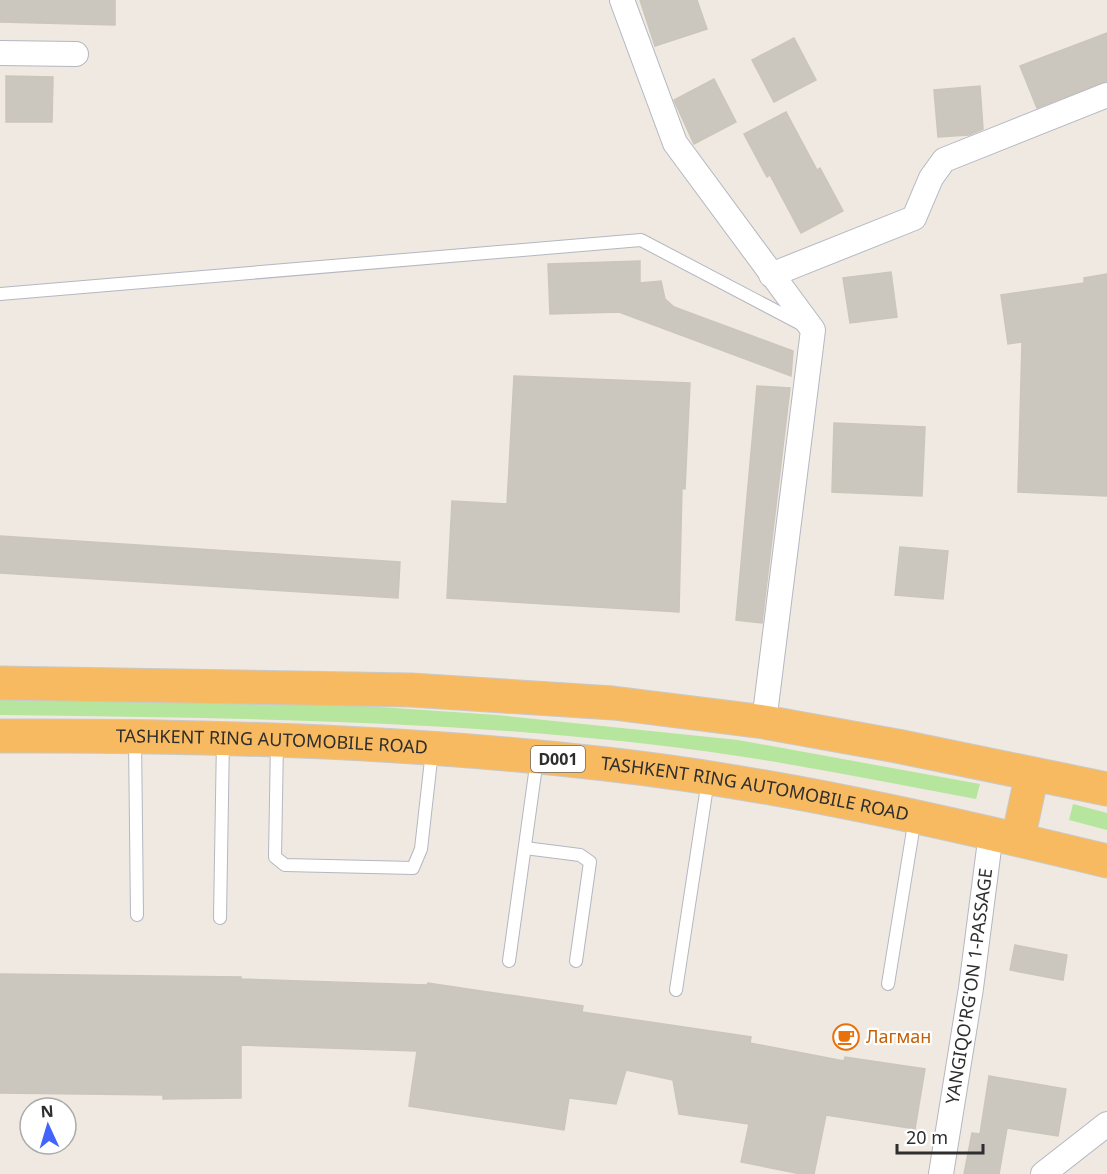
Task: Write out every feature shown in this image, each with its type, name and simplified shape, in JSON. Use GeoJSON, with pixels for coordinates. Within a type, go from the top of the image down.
{"type":"FeatureCollection","features":[{"type":"Feature","properties":{"kind":"highway"},"geometry":{"type":"LineString","coordinates":[[0,683],[411,690],[613,703],[764,722],[897,746],[1107,789]]}},
{"type":"Feature","properties":{"kind":"highway","name":"TASHKENT RING AUTOMOBILE ROAD"},"geometry":{"type":"LineString","coordinates":[[0,736],[223,738],[432,749],[606,764],[754,785],[916,817],[1107,861]]}},
{"type":"Feature","properties":{"kind":"highway"},"geometry":{"type":"LineString","coordinates":[[1004,836],[1032,774]]}},
{"type":"Feature","properties":{"kind":"street"},"geometry":{"type":"LineString","coordinates":[[622,0],[675,143],[813,330],[764,722]]}},
{"type":"Feature","properties":{"kind":"street"},"geometry":{"type":"LineString","coordinates":[[0,53],[76,54]]}},
{"type":"Feature","properties":{"kind":"street"},"geometry":{"type":"LineString","coordinates":[[771,275],[914,218],[931,178],[944,160],[1107,95]]}},
{"type":"Feature","properties":{"kind":"street","name":"YANGIQO'RG'ON 1-PASSAGE"},"geometry":{"type":"LineString","coordinates":[[941,1174],[971,988],[1004,836]]}},
{"type":"Feature","properties":{"kind":"street"},"geometry":{"type":"LineString","coordinates":[[1043,1174],[1107,1124]]}},
{"type":"Feature","properties":{"kind":"lane"},"geometry":{"type":"LineString","coordinates":[[0,294],[641,240],[813,330]]}},
{"type":"Feature","properties":{"kind":"lane"},"geometry":{"type":"LineString","coordinates":[[135,737],[137,915]]}},
{"type":"Feature","properties":{"kind":"lane"},"geometry":{"type":"LineString","coordinates":[[220,918],[223,738]]}},
{"type":"Feature","properties":{"kind":"lane"},"geometry":{"type":"LineString","coordinates":[[277,741],[275,857],[285,866],[413,868],[421,849],[432,749]]}},
{"type":"Feature","properties":{"kind":"lane"},"geometry":{"type":"LineString","coordinates":[[509,961],[537,758]]}},
{"type":"Feature","properties":{"kind":"lane"},"geometry":{"type":"LineString","coordinates":[[676,990],[708,778]]}},
{"type":"Feature","properties":{"kind":"lane"},"geometry":{"type":"LineString","coordinates":[[888,984],[916,817]]}},
{"type":"Feature","properties":{"kind":"lane"},"geometry":{"type":"LineString","coordinates":[[525,848],[580,855],[590,862],[576,961]]}},
{"type":"Feature","properties":{"kind":"green space"},"geometry":{"type":"Polygon","coordinates":[[[0,697],[336,704],[497,715],[738,740],[980,784],[976,799],[738,756],[646,744],[462,728],[277,720],[0,715],[0,697]]]}},
{"type":"Feature","properties":{"kind":"green space"},"geometry":{"type":"Polygon","coordinates":[[[1073,804],[1107,813],[1107,830],[1069,820],[1073,804]]]}},
{"type":"Feature","properties":{"kind":"building"},"geometry":{"type":"Polygon","coordinates":[[[0,0],[115,0],[115,25],[0,22],[0,0]]]}},
{"type":"Feature","properties":{"kind":"building"},"geometry":{"type":"Polygon","coordinates":[[[640,0],[697,0],[707,29],[655,46],[640,0]]]}},
{"type":"Feature","properties":{"kind":"building"},"geometry":{"type":"Polygon","coordinates":[[[1107,33],[1107,81],[1037,108],[1020,66],[1107,33]]]}},
{"type":"Feature","properties":{"kind":"building"},"geometry":{"type":"Polygon","coordinates":[[[794,38],[816,80],[774,102],[752,60],[794,38]]]}},
{"type":"Feature","properties":{"kind":"building"},"geometry":{"type":"Polygon","coordinates":[[[6,76],[53,77],[52,122],[6,122],[6,76]]]}},
{"type":"Feature","properties":{"kind":"building"},"geometry":{"type":"Polygon","coordinates":[[[714,79],[736,122],[694,144],[674,100],[714,79]]]}},
{"type":"Feature","properties":{"kind":"building"},"geometry":{"type":"Polygon","coordinates":[[[980,86],[983,129],[969,135],[938,137],[934,90],[980,86]]]}},
{"type":"Feature","properties":{"kind":"building"},"geometry":{"type":"Polygon","coordinates":[[[786,112],[817,170],[820,168],[843,211],[801,233],[770,175],[767,177],[744,134],[786,112]]]}},
{"type":"Feature","properties":{"kind":"building"},"geometry":{"type":"Polygon","coordinates":[[[640,261],[640,283],[661,281],[665,299],[674,307],[793,351],[791,376],[619,312],[550,314],[548,264],[640,261]]]}},
{"type":"Feature","properties":{"kind":"building"},"geometry":{"type":"Polygon","coordinates":[[[891,272],[897,317],[850,323],[843,278],[891,272]]]}},
{"type":"Feature","properties":{"kind":"building"},"geometry":{"type":"Polygon","coordinates":[[[1107,274],[1107,496],[1018,492],[1022,342],[1008,344],[1001,295],[1084,283],[1084,278],[1107,274]]]}},
{"type":"Feature","properties":{"kind":"building"},"geometry":{"type":"Polygon","coordinates":[[[514,376],[690,383],[685,489],[682,488],[679,612],[447,598],[452,501],[507,504],[514,376]]]}},
{"type":"Feature","properties":{"kind":"building"},"geometry":{"type":"Polygon","coordinates":[[[757,386],[790,388],[762,623],[736,620],[757,386]]]}},
{"type":"Feature","properties":{"kind":"building"},"geometry":{"type":"Polygon","coordinates":[[[834,423],[925,427],[922,496],[832,492],[834,423]]]}},
{"type":"Feature","properties":{"kind":"building"},"geometry":{"type":"Polygon","coordinates":[[[0,536],[400,562],[398,598],[0,573],[0,536]]]}},
{"type":"Feature","properties":{"kind":"building"},"geometry":{"type":"Polygon","coordinates":[[[900,547],[948,551],[943,599],[895,595],[900,547]]]}},
{"type":"Feature","properties":{"kind":"building"},"geometry":{"type":"Polygon","coordinates":[[[1015,945],[1067,955],[1063,980],[1010,970],[1015,945]]]}},
{"type":"Feature","properties":{"kind":"building"},"geometry":{"type":"Polygon","coordinates":[[[0,974],[241,977],[241,979],[427,985],[428,983],[583,1006],[582,1012],[751,1037],[750,1043],[844,1061],[845,1057],[925,1069],[915,1129],[826,1115],[814,1174],[801,1174],[741,1162],[749,1124],[679,1114],[673,1080],[626,1070],[616,1104],[569,1098],[564,1130],[409,1106],[417,1051],[241,1045],[241,1098],[163,1099],[163,1095],[0,1093],[0,974]]]}},
{"type":"Feature","properties":{"kind":"building"},"geometry":{"type":"Polygon","coordinates":[[[989,1076],[1066,1089],[1058,1136],[1007,1128],[999,1174],[964,1174],[972,1133],[980,1134],[989,1076]]]}},
{"type":"Feature","properties":{"kind":"place","name":"Лагман"},"geometry":{"type":"Point","coordinates":[846,1037]}}]}
